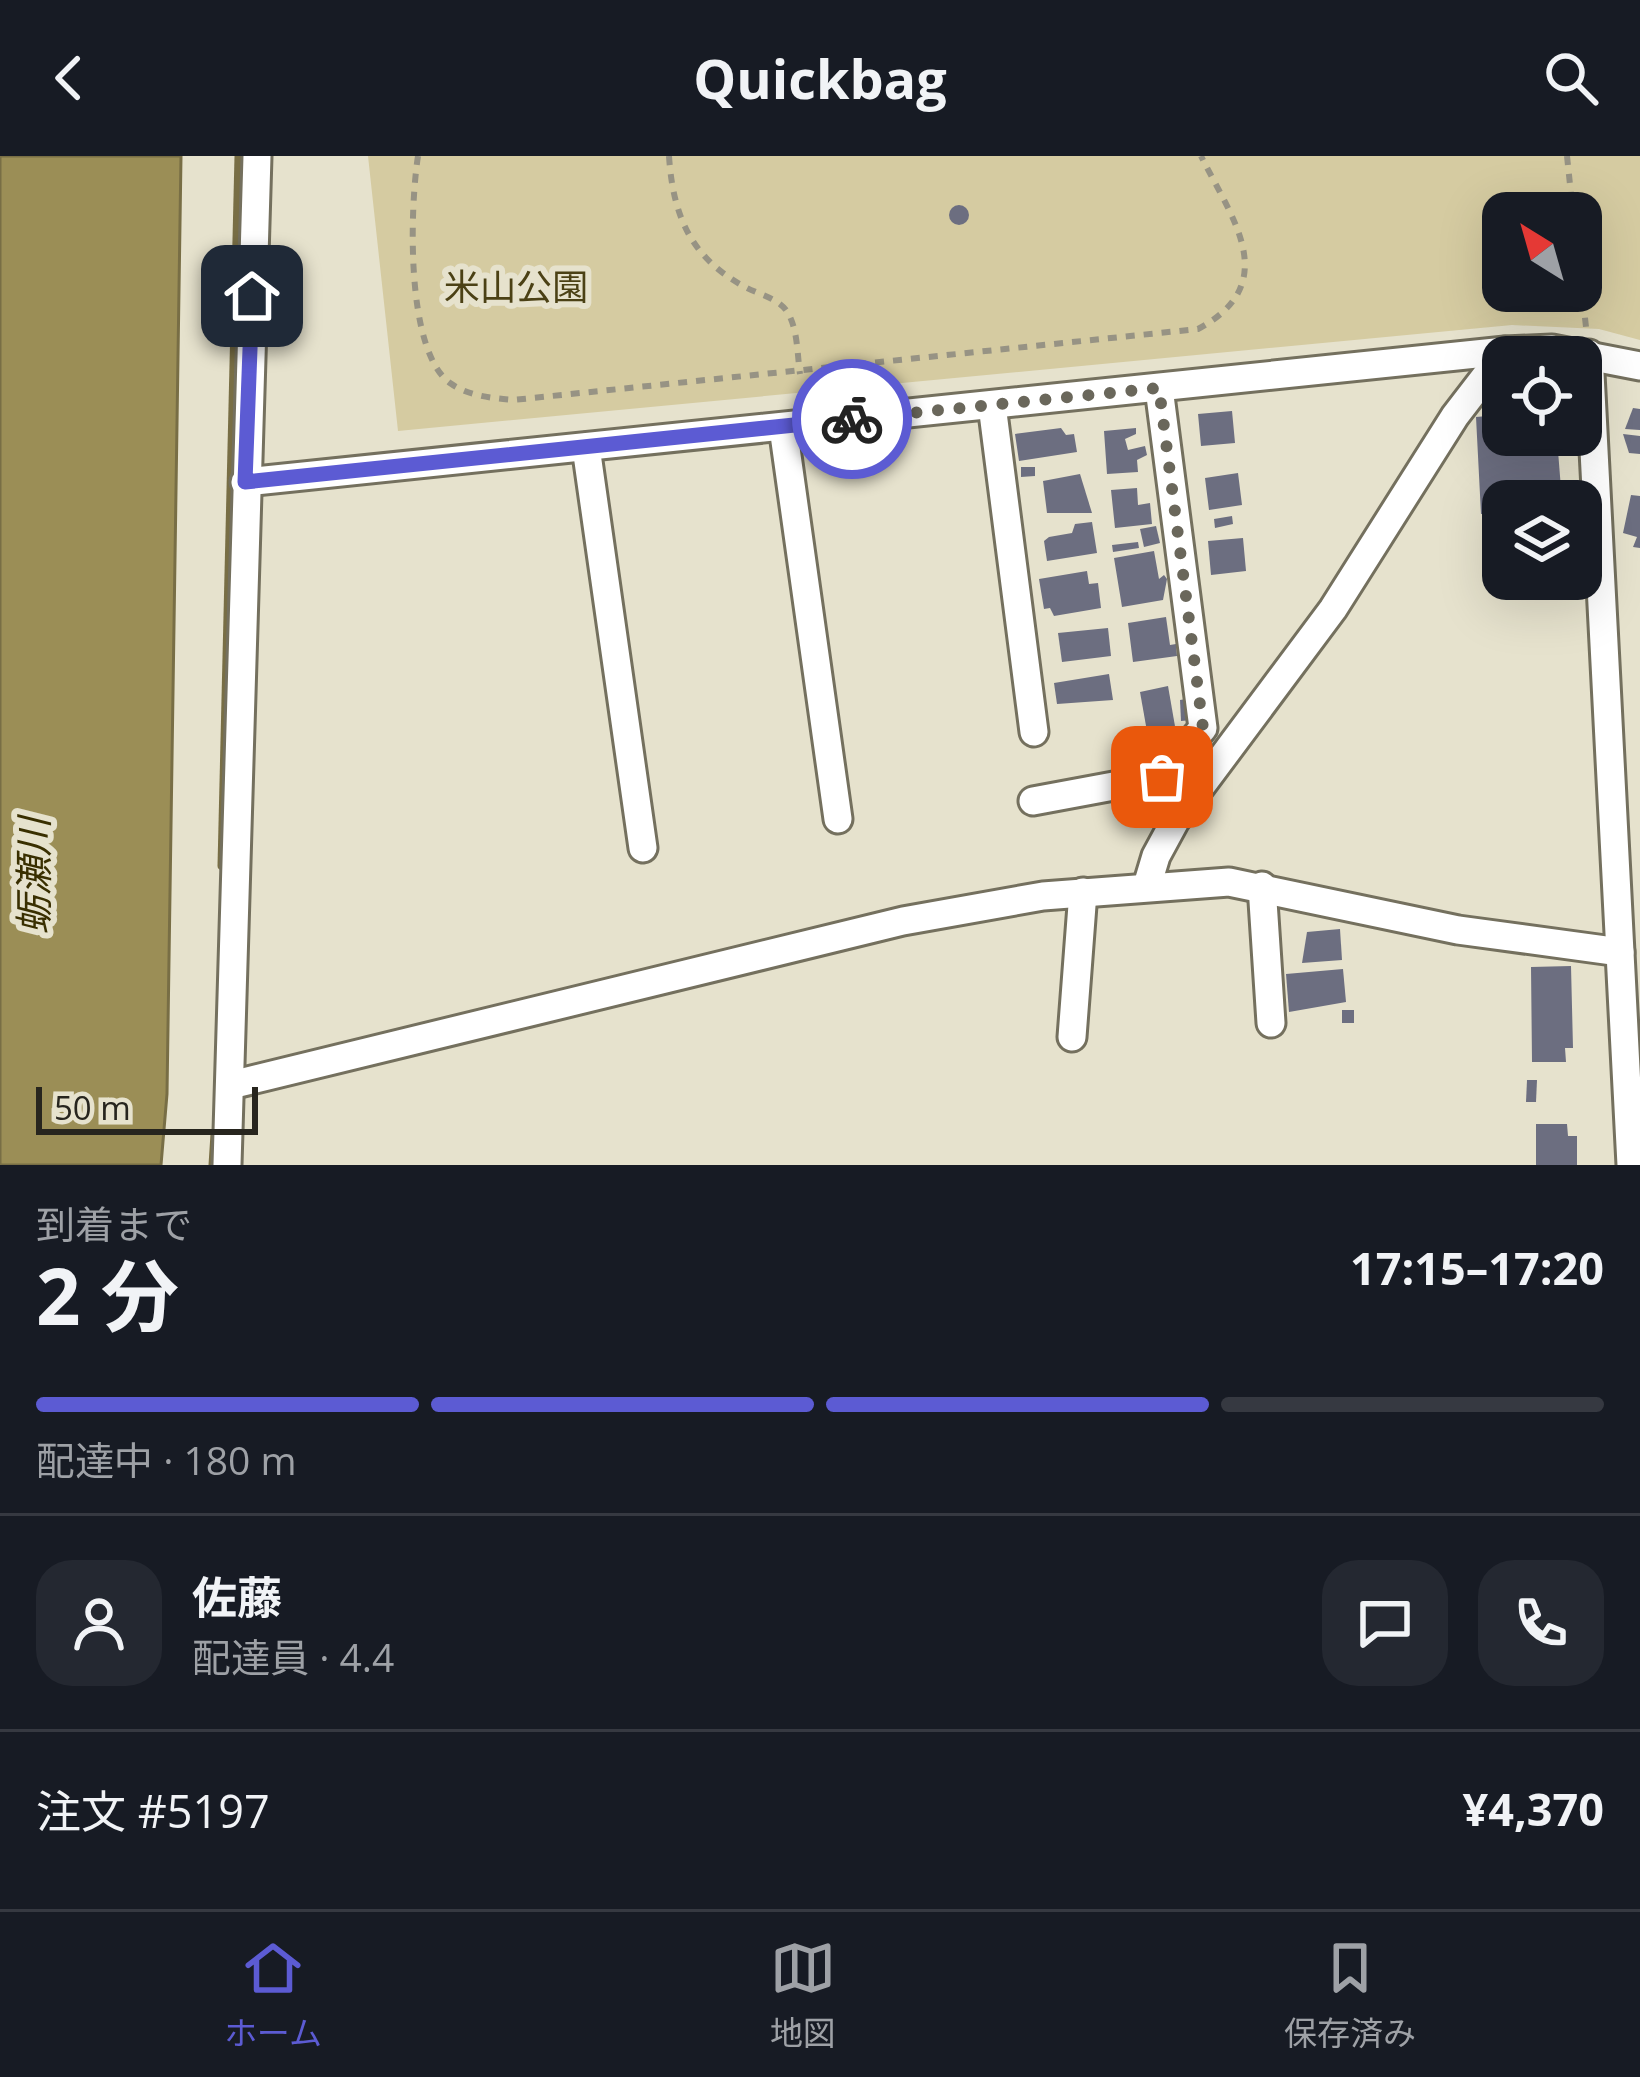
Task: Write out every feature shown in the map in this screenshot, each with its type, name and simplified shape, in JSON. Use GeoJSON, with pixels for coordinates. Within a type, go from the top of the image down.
{"type":"FeatureCollection","features":[{"type":"Feature","properties":{"kind":"street"},"geometry":{"type":"LineString","coordinates":[[226,1165],[257,156]]}},
{"type":"Feature","properties":{"kind":"street"},"geometry":{"type":"LineString","coordinates":[[245,482],[1482,353]]}},
{"type":"Feature","properties":{"kind":"street"},"geometry":{"type":"LineString","coordinates":[[1602,357],[1640,366]]}},
{"type":"Feature","properties":{"kind":"street"},"geometry":{"type":"LineString","coordinates":[[1147,886],[1156,856],[1175,821],[1333,609],[1437,443],[1482,382]]}},
{"type":"Feature","properties":{"kind":"street"},"geometry":{"type":"LineString","coordinates":[[1034,801],[1162,777],[1203,728],[1159,388]]}},
{"type":"Feature","properties":{"kind":"street"},"geometry":{"type":"LineString","coordinates":[[992,405],[1034,732]]}},
{"type":"Feature","properties":{"kind":"street"},"geometry":{"type":"LineString","coordinates":[[783,427],[838,819]]}},
{"type":"Feature","properties":{"kind":"street"},"geometry":{"type":"LineString","coordinates":[[586,447],[643,848]]}},
{"type":"Feature","properties":{"kind":"street"},"geometry":{"type":"LineString","coordinates":[[1597,456],[1629,895],[1620,952],[1631,1165]]}},
{"type":"Feature","properties":{"kind":"street"},"geometry":{"type":"LineString","coordinates":[[231,1085],[903,921],[1083,892],[1229,882],[1458,929],[1620,952]]}},
{"type":"Feature","properties":{"kind":"street"},"geometry":{"type":"LineString","coordinates":[[1262,886],[1271,1023]]}},
{"type":"Feature","properties":{"kind":"street"},"geometry":{"type":"LineString","coordinates":[[1072,1037],[1083,892]]}},
{"type":"Feature","properties":{"kind":"path"},"geometry":{"type":"LineString","coordinates":[[418,156],[412,206],[415,272],[436,368],[452,385],[513,400],[1159,337],[1210,323],[1239,295],[1245,256],[1238,219],[1201,156]]}},
{"type":"Feature","properties":{"kind":"path"},"geometry":{"type":"LineString","coordinates":[[669,156],[679,216],[692,246],[726,276],[783,304],[793,323],[800,374]]}},
{"type":"Feature","properties":{"kind":"path"},"geometry":{"type":"LineString","coordinates":[[1567,156],[1571,192]]}},
{"type":"Feature","properties":{"kind":"green space","name":"米山公園"},"geometry":{"type":"Polygon","coordinates":[[[368,156],[1640,156],[1640,340],[1599,329],[1512,325],[398,431],[368,156]]]}},
{"type":"Feature","properties":{"kind":"water","name":"蛎瀬川"},"geometry":{"type":"Polygon","coordinates":[[[0,156],[181,156],[167,1094],[161,1165],[0,1165],[0,156]]]}},
{"type":"Feature","properties":{"kind":"building"},"geometry":{"type":"Polygon","coordinates":[[[959,205],[969,215],[959,225],[949,215],[959,205]]]}},
{"type":"Feature","properties":{"kind":"building"},"geometry":{"type":"Polygon","coordinates":[[[1633,408],[1640,409],[1640,430],[1625,429],[1633,408]]]}},
{"type":"Feature","properties":{"kind":"building"},"geometry":{"type":"Polygon","coordinates":[[[1232,411],[1235,443],[1201,446],[1198,414],[1232,411]]]}},
{"type":"Feature","properties":{"kind":"building"},"geometry":{"type":"Polygon","coordinates":[[[1482,416],[1482,456],[1558,456],[1560,480],[1482,480],[1481,514],[1476,417],[1482,416]]]}},
{"type":"Feature","properties":{"kind":"building"},"geometry":{"type":"Polygon","coordinates":[[[1061,428],[1066,435],[1074,434],[1077,452],[1019,461],[1015,434],[1061,428]]]}},
{"type":"Feature","properties":{"kind":"building"},"geometry":{"type":"Polygon","coordinates":[[[1136,428],[1136,434],[1125,439],[1128,450],[1145,446],[1147,455],[1137,460],[1138,472],[1107,474],[1104,431],[1136,428]]]}},
{"type":"Feature","properties":{"kind":"building"},"geometry":{"type":"Polygon","coordinates":[[[1623,434],[1640,436],[1640,454],[1629,453],[1623,434]]]}},
{"type":"Feature","properties":{"kind":"building"},"geometry":{"type":"Polygon","coordinates":[[[1021,467],[1035,467],[1035,476],[1021,477],[1021,467]]]}},
{"type":"Feature","properties":{"kind":"building"},"geometry":{"type":"Polygon","coordinates":[[[1238,473],[1242,505],[1209,510],[1205,478],[1238,473]]]}},
{"type":"Feature","properties":{"kind":"building"},"geometry":{"type":"Polygon","coordinates":[[[1080,474],[1092,513],[1047,513],[1043,481],[1080,474]]]}},
{"type":"Feature","properties":{"kind":"building"},"geometry":{"type":"Polygon","coordinates":[[[1137,488],[1138,505],[1150,503],[1152,524],[1115,528],[1111,490],[1137,488]]]}},
{"type":"Feature","properties":{"kind":"building"},"geometry":{"type":"Polygon","coordinates":[[[1631,495],[1640,496],[1640,548],[1633,547],[1637,537],[1623,533],[1631,495]]]}},
{"type":"Feature","properties":{"kind":"building"},"geometry":{"type":"Polygon","coordinates":[[[1232,516],[1233,524],[1215,528],[1214,519],[1232,516]]]}},
{"type":"Feature","properties":{"kind":"building"},"geometry":{"type":"Polygon","coordinates":[[[1092,522],[1097,553],[1047,561],[1044,541],[1072,533],[1075,524],[1092,522]]]}},
{"type":"Feature","properties":{"kind":"building"},"geometry":{"type":"Polygon","coordinates":[[[1156,526],[1160,543],[1144,547],[1140,529],[1156,526]]]}},
{"type":"Feature","properties":{"kind":"building"},"geometry":{"type":"Polygon","coordinates":[[[1243,538],[1246,571],[1211,575],[1208,541],[1243,538]]]}},
{"type":"Feature","properties":{"kind":"building"},"geometry":{"type":"Polygon","coordinates":[[[1138,542],[1139,548],[1113,552],[1112,545],[1138,542]]]}},
{"type":"Feature","properties":{"kind":"building"},"geometry":{"type":"Polygon","coordinates":[[[1154,551],[1159,579],[1164,575],[1167,579],[1163,600],[1122,607],[1114,558],[1154,551]]]}},
{"type":"Feature","properties":{"kind":"building"},"geometry":{"type":"Polygon","coordinates":[[[1087,571],[1089,584],[1098,583],[1101,608],[1054,616],[1050,608],[1044,609],[1039,579],[1087,571]]]}},
{"type":"Feature","properties":{"kind":"building"},"geometry":{"type":"Polygon","coordinates":[[[1166,617],[1170,645],[1176,644],[1177,656],[1133,662],[1128,623],[1166,617]]]}},
{"type":"Feature","properties":{"kind":"building"},"geometry":{"type":"Polygon","coordinates":[[[1108,628],[1111,656],[1062,662],[1058,633],[1108,628]]]}},
{"type":"Feature","properties":{"kind":"building"},"geometry":{"type":"Polygon","coordinates":[[[1109,674],[1113,700],[1057,704],[1054,683],[1109,674]]]}},
{"type":"Feature","properties":{"kind":"building"},"geometry":{"type":"Polygon","coordinates":[[[1168,686],[1176,732],[1148,737],[1140,692],[1168,686]]]}},
{"type":"Feature","properties":{"kind":"building"},"geometry":{"type":"Polygon","coordinates":[[[1186,699],[1192,720],[1181,721],[1180,700],[1186,699]]]}},
{"type":"Feature","properties":{"kind":"building"},"geometry":{"type":"Polygon","coordinates":[[[1340,929],[1342,960],[1302,963],[1307,932],[1340,929]]]}},
{"type":"Feature","properties":{"kind":"building"},"geometry":{"type":"Polygon","coordinates":[[[1571,966],[1573,1048],[1565,1048],[1566,1062],[1532,1062],[1531,967],[1571,966]]]}},
{"type":"Feature","properties":{"kind":"building"},"geometry":{"type":"Polygon","coordinates":[[[1343,969],[1346,1002],[1289,1012],[1286,974],[1343,969]]]}},
{"type":"Feature","properties":{"kind":"building"},"geometry":{"type":"Polygon","coordinates":[[[1342,1010],[1354,1010],[1354,1023],[1342,1023],[1342,1010]]]}},
{"type":"Feature","properties":{"kind":"building"},"geometry":{"type":"Polygon","coordinates":[[[1527,1080],[1537,1080],[1536,1102],[1526,1102],[1527,1080]]]}},
{"type":"Feature","properties":{"kind":"building"},"geometry":{"type":"Polygon","coordinates":[[[1536,1124],[1567,1124],[1568,1136],[1577,1136],[1577,1165],[1536,1165],[1536,1124]]]}},
{"type":"Feature","properties":{"kind":"waterway"},"geometry":{"type":"LineString","coordinates":[[222,866],[239,156]]}},
{"type":"Feature","properties":{"kind":"waterway"},"geometry":{"type":"LineString","coordinates":[[213,1165],[215,1134]]}},
{"type":"Feature","properties":{"kind":"way so far"},"geometry":{"type":"LineString","coordinates":[[852,419],[1159,388],[1203,728],[1162,777]]}},
{"type":"Feature","properties":{"kind":"route"},"geometry":{"type":"LineString","coordinates":[[252,296],[245,482],[852,419]]}}]}
